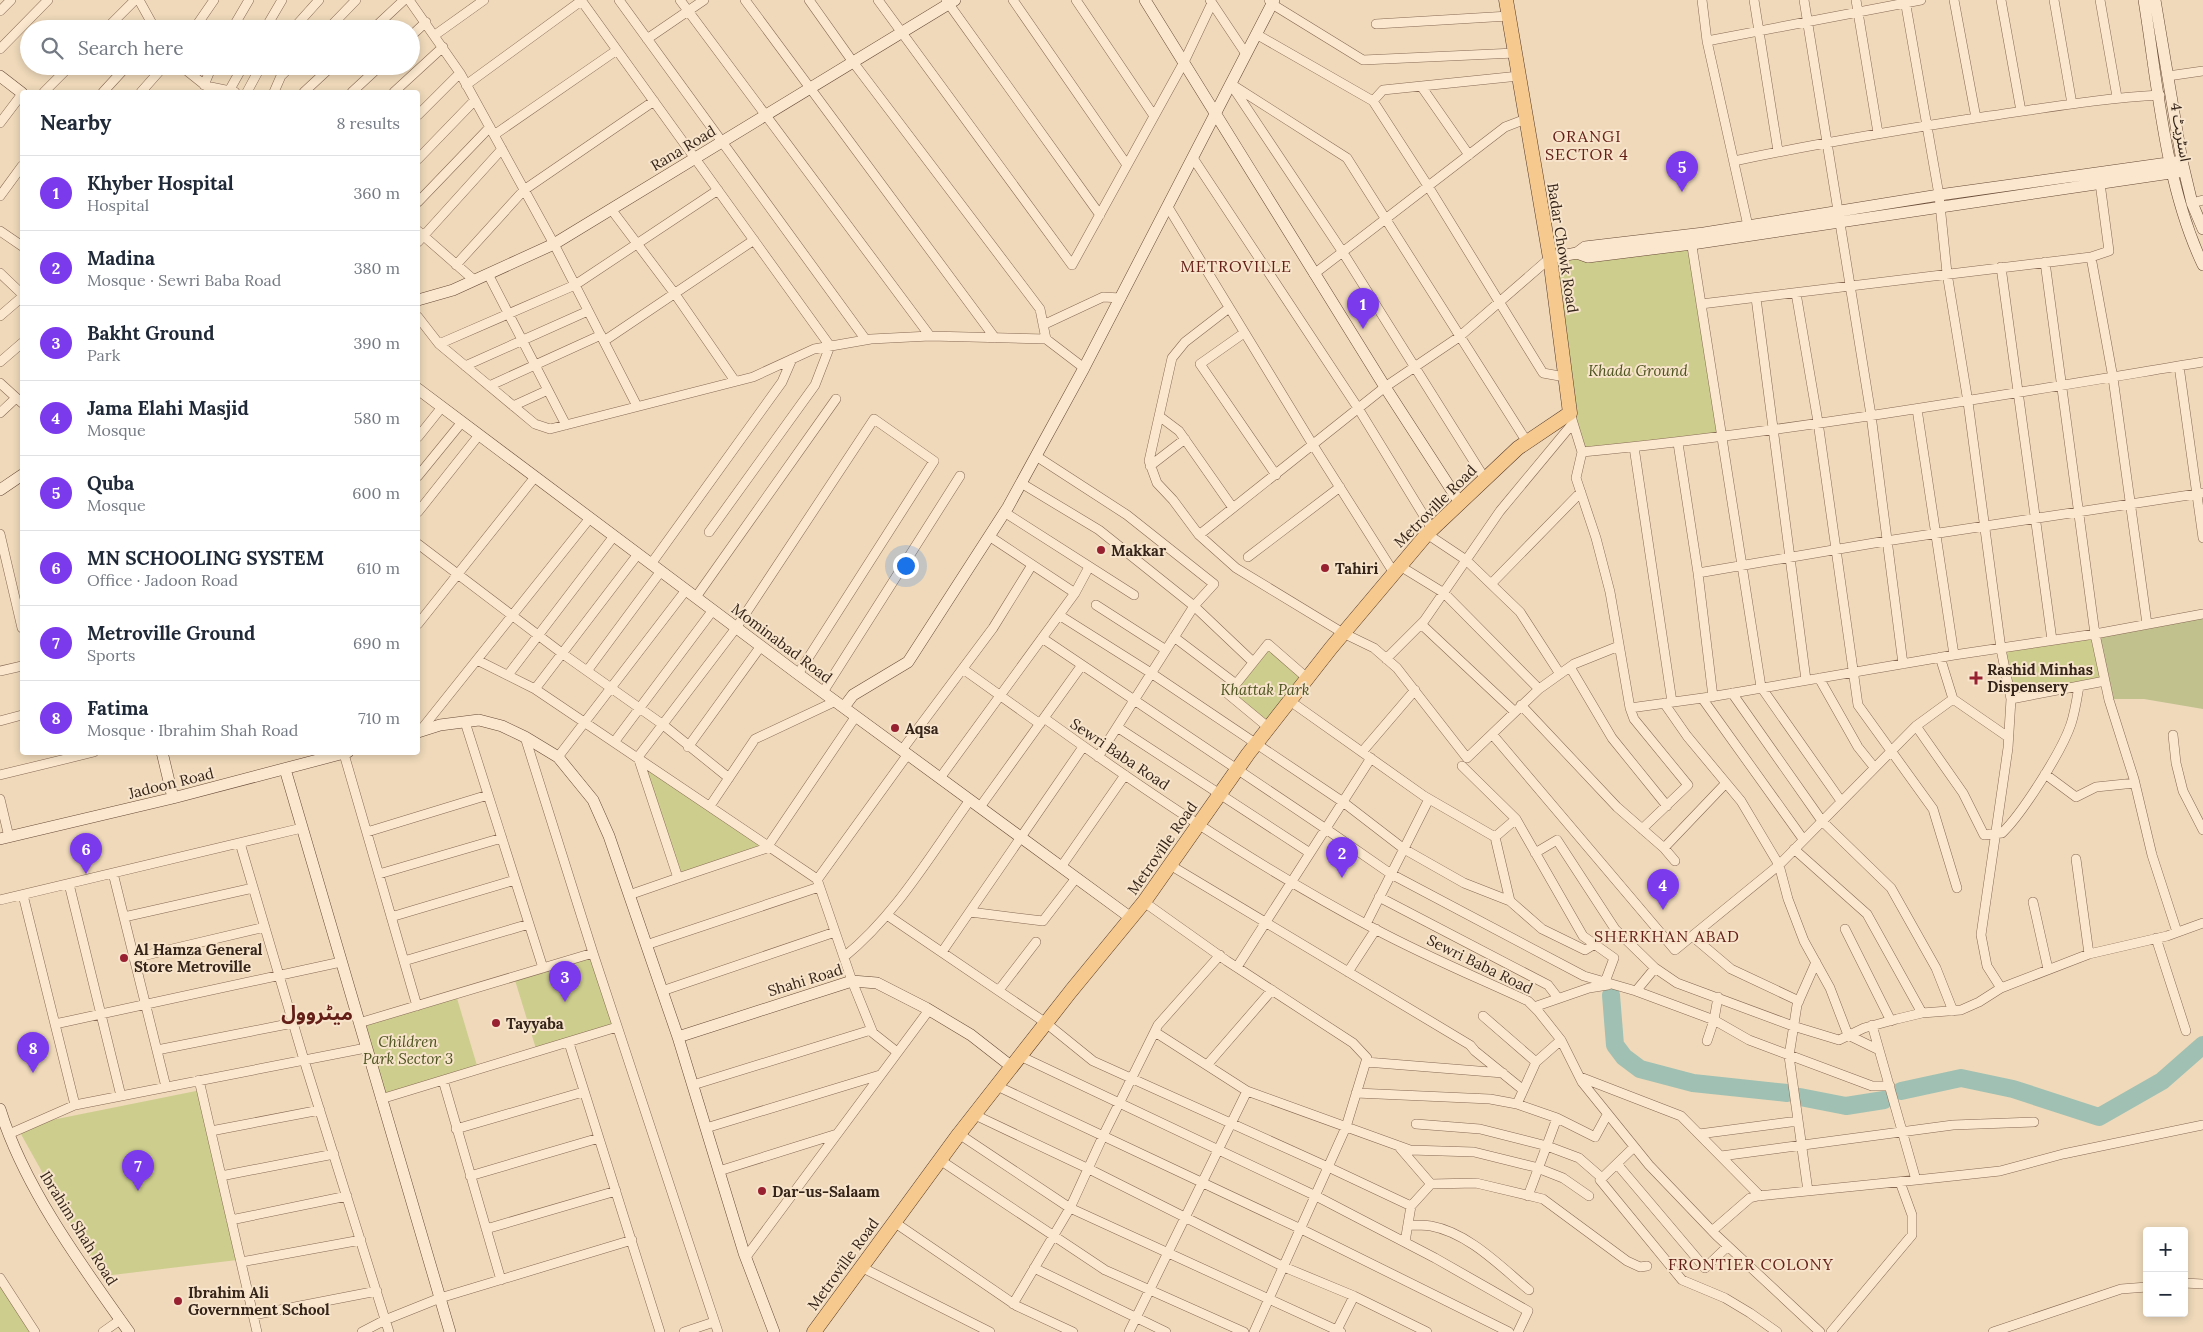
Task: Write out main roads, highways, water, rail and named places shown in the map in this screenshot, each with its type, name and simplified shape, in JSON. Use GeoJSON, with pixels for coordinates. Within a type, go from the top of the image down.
{"type":"FeatureCollection","features":[{"type":"Feature","properties":{"kind":"main road","name":"Badar Chowk Road"},"geometry":{"type":"LineString","coordinates":[[1506,0],[1550,258],[1571,418]]}},
{"type":"Feature","properties":{"kind":"main road","name":"Metroville Road"},"geometry":{"type":"LineString","coordinates":[[814,1332],[959,1134],[1144,902],[1237,770],[1343,633],[1429,531],[1485,478],[1526,442],[1571,418]]}},
{"type":"Feature","properties":{"kind":"waterway"},"geometry":{"type":"LineString","coordinates":[[1611,995],[1615,1045],[1624,1057],[1640,1069],[1693,1083],[1787,1093]]}},
{"type":"Feature","properties":{"kind":"waterway"},"geometry":{"type":"LineString","coordinates":[[1901,1091],[1961,1078],[2013,1089],[2099,1117],[2162,1081],[2203,1045]]}},
{"type":"Feature","properties":{"kind":"waterway"},"geometry":{"type":"LineString","coordinates":[[1800,1097],[1846,1106],[1884,1100]]}},
{"type":"Feature","properties":{"kind":"place","name":"Quba"},"geometry":{"type":"Point","coordinates":[1682,192]}},
{"type":"Feature","properties":{"kind":"place","name":"Khyber Hospital"},"geometry":{"type":"Point","coordinates":[1363,329]}},
{"type":"Feature","properties":{"kind":"place","name":"Makkar"},"geometry":{"type":"Point","coordinates":[1101,550]}},
{"type":"Feature","properties":{"kind":"place","name":"Tahiri"},"geometry":{"type":"Point","coordinates":[1325,568]}},
{"type":"Feature","properties":{"kind":"place","name":"Rashid Minhas Dispensery"},"geometry":{"type":"Point","coordinates":[1976,678]}},
{"type":"Feature","properties":{"kind":"place","name":"Aqsa"},"geometry":{"type":"Point","coordinates":[895,728]}},
{"type":"Feature","properties":{"kind":"place","name":"MN SCHOOLING SYSTEM"},"geometry":{"type":"Point","coordinates":[86,874]}},
{"type":"Feature","properties":{"kind":"place","name":"Madina"},"geometry":{"type":"Point","coordinates":[1342,878]}},
{"type":"Feature","properties":{"kind":"place","name":"Jama Elahi Masjid"},"geometry":{"type":"Point","coordinates":[1663,910]}},
{"type":"Feature","properties":{"kind":"place","name":"Al Hamza General Store Metroville"},"geometry":{"type":"Point","coordinates":[124,958]}},
{"type":"Feature","properties":{"kind":"place","name":"Bakht Ground"},"geometry":{"type":"Point","coordinates":[565,1002]}},
{"type":"Feature","properties":{"kind":"place","name":"Tayyaba"},"geometry":{"type":"Point","coordinates":[496,1023]}},
{"type":"Feature","properties":{"kind":"place","name":"Fatima"},"geometry":{"type":"Point","coordinates":[33,1073]}},
{"type":"Feature","properties":{"kind":"place","name":"Metroville Ground"},"geometry":{"type":"Point","coordinates":[138,1191]}},
{"type":"Feature","properties":{"kind":"place","name":"Dar-us-Salaam"},"geometry":{"type":"Point","coordinates":[762,1191]}},
{"type":"Feature","properties":{"kind":"place","name":"Ibrahim Ali Government School"},"geometry":{"type":"Point","coordinates":[178,1301]}},
{"type":"Feature","properties":{"kind":"district","name":"ORANGI SECTOR 4"},"geometry":{"type":"Point","coordinates":[1587,145]}},
{"type":"Feature","properties":{"kind":"district","name":"METROVILLE"},"geometry":{"type":"Point","coordinates":[1236,266]}},
{"type":"Feature","properties":{"kind":"district","name":"SHERKHAN ABAD"},"geometry":{"type":"Point","coordinates":[1667,936]}},
{"type":"Feature","properties":{"kind":"district","name":"میٹروول"},"geometry":{"type":"Point","coordinates":[317,1012]}},
{"type":"Feature","properties":{"kind":"district","name":"FRONTIER COLONY"},"geometry":{"type":"Point","coordinates":[1751,1264]}},
{"type":"Feature","properties":{"kind":"park label","name":"Khada Ground"},"geometry":{"type":"Point","coordinates":[1638,370]}},
{"type":"Feature","properties":{"kind":"park label","name":"Khattak Park"},"geometry":{"type":"Point","coordinates":[1265,689]}},
{"type":"Feature","properties":{"kind":"park label","name":"Children Park Sector 3"},"geometry":{"type":"Point","coordinates":[408,1050]}}]}
